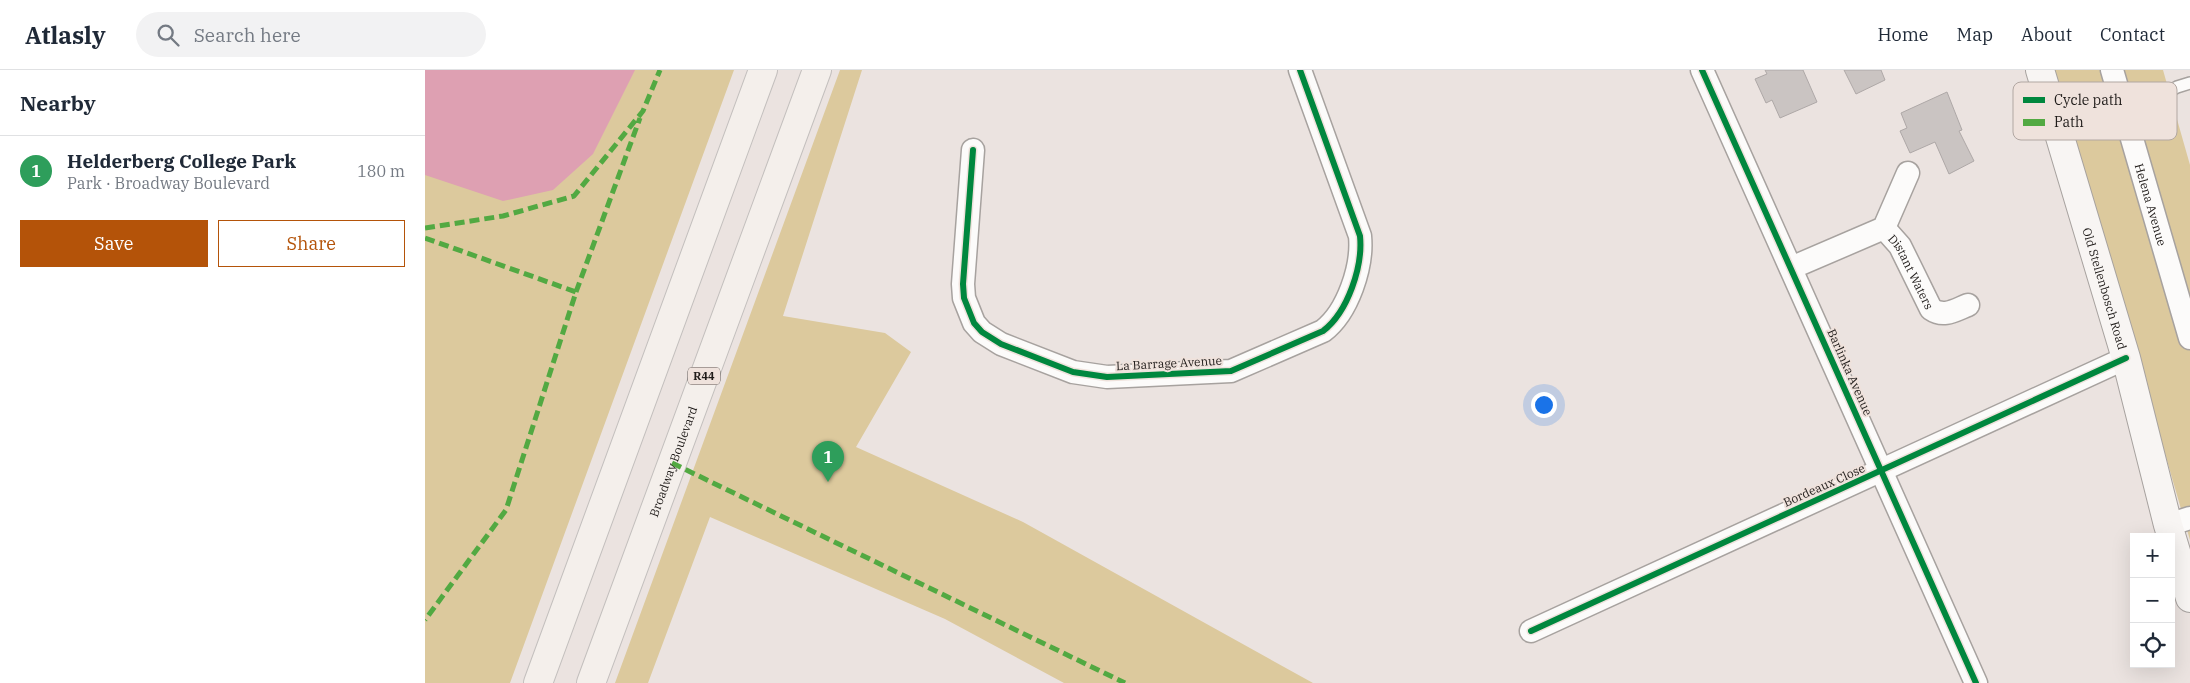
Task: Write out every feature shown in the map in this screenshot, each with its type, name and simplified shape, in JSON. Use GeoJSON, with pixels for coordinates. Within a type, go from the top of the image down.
{"type":"FeatureCollection","features":[{"type":"Feature","properties":{"kind":"main road"},"geometry":{"type":"LineString","coordinates":[[538,683],[763,70]]}},
{"type":"Feature","properties":{"kind":"main road","name":"Broadway Boulevard"},"geometry":{"type":"LineString","coordinates":[[591,683],[817,70]]}},
{"type":"Feature","properties":{"kind":"street","name":"La Barrage Avenue"},"geometry":{"type":"LineString","coordinates":[[973,150],[963,284],[967,311],[981,332],[1001,344],[1073,372],[1090,376],[1107,378],[1231,371],[1323,331],[1331,325],[1340,312],[1361,261],[1360,236],[1300,70]]}},
{"type":"Feature","properties":{"kind":"street","name":"Barlinka Avenue"},"geometry":{"type":"LineString","coordinates":[[1702,70],[1976,683]]}},
{"type":"Feature","properties":{"kind":"street","name":"Old Stellenbosch Road"},"geometry":{"type":"LineString","coordinates":[[2040,70],[2044,82]]}},
{"type":"Feature","properties":{"kind":"street","name":"Helena Avenue"},"geometry":{"type":"LineString","coordinates":[[2112,70],[2116,82]]}},
{"type":"Feature","properties":{"kind":"street","name":"Old Stellenbosch Road"},"geometry":{"type":"LineString","coordinates":[[2061,140],[2126,358],[2179,521],[2190,598]]}},
{"type":"Feature","properties":{"kind":"street","name":"Helena Avenue"},"geometry":{"type":"LineString","coordinates":[[2133,140],[2190,337]]}},
{"type":"Feature","properties":{"kind":"street","name":"Distant Waters"},"geometry":{"type":"LineString","coordinates":[[1791,268],[1884,228],[1908,173]]}},
{"type":"Feature","properties":{"kind":"street","name":"Distant Waters"},"geometry":{"type":"LineString","coordinates":[[1884,228],[1900,246],[1931,309],[1939,313],[1949,313],[1968,305]]}},
{"type":"Feature","properties":{"kind":"street","name":"Bordeaux Close"},"geometry":{"type":"LineString","coordinates":[[1531,631],[2126,358]]}},
{"type":"Feature","properties":{"kind":"lane"},"geometry":{"type":"LineString","coordinates":[[2177,87],[2190,83]]}},
{"type":"Feature","properties":{"kind":"shaded area"},"geometry":{"type":"Polygon","coordinates":[[[425,70],[734,70],[510,683],[425,683],[425,70]]]}},
{"type":"Feature","properties":{"kind":"shaded area"},"geometry":{"type":"Polygon","coordinates":[[[425,70],[635,70],[593,154],[553,190],[503,201],[425,175],[425,70]]]}},
{"type":"Feature","properties":{"kind":"shaded area"},"geometry":{"type":"Polygon","coordinates":[[[840,70],[862,70],[783,316],[885,333],[911,352],[856,447],[1023,522],[1313,683],[1064,683],[945,619],[710,517],[648,683],[615,683],[840,70]]]}},
{"type":"Feature","properties":{"kind":"shaded area"},"geometry":{"type":"Polygon","coordinates":[[[2054,70],[2163,70],[2166,82],[2057,82],[2054,70]]]}},
{"type":"Feature","properties":{"kind":"shaded area"},"geometry":{"type":"Polygon","coordinates":[[[2177,119],[2190,165],[2190,540],[2074,140],[2177,140],[2177,119]]]}},
{"type":"Feature","properties":{"kind":"building"},"geometry":{"type":"Polygon","coordinates":[[[1765,70],[1803,70],[1817,102],[1780,118],[1772,100],[1766,103],[1755,79],[1767,74],[1765,70]]]}},
{"type":"Feature","properties":{"kind":"building"},"geometry":{"type":"Polygon","coordinates":[[[1844,70],[1881,70],[1885,80],[1856,94],[1844,70]]]}},
{"type":"Feature","properties":{"kind":"building"},"geometry":{"type":"Polygon","coordinates":[[[1947,92],[1962,130],[1959,131],[1974,161],[1949,174],[1935,142],[1910,153],[1900,131],[1907,128],[1901,113],[1947,92]]]}},
{"type":"Feature","properties":{"kind":"marked path"},"geometry":{"type":"LineString","coordinates":[[425,228],[503,216],[574,196],[643,111],[660,70]]}},
{"type":"Feature","properties":{"kind":"marked path"},"geometry":{"type":"LineString","coordinates":[[576,292],[640,118]]}},
{"type":"Feature","properties":{"kind":"marked path"},"geometry":{"type":"LineString","coordinates":[[425,238],[576,292],[506,510],[425,620]]}},
{"type":"Feature","properties":{"kind":"marked path"},"geometry":{"type":"LineString","coordinates":[[672,463],[1125,683]]}},
{"type":"Feature","properties":{"kind":"cycle path"},"geometry":{"type":"LineString","coordinates":[[973,150],[963,284],[964,298],[974,323],[982,332],[1001,344],[1073,372],[1107,377],[1231,371],[1323,331],[1332,323],[1346,301],[1352,288],[1359,261],[1360,236],[1300,70]]}},
{"type":"Feature","properties":{"kind":"cycle path"},"geometry":{"type":"LineString","coordinates":[[1702,70],[1976,683]]}},
{"type":"Feature","properties":{"kind":"cycle path"},"geometry":{"type":"LineString","coordinates":[[1531,631],[2126,358]]}},
{"type":"Feature","properties":{"kind":"place","name":"Helderberg College Park"},"geometry":{"type":"Point","coordinates":[828,482]}}]}
